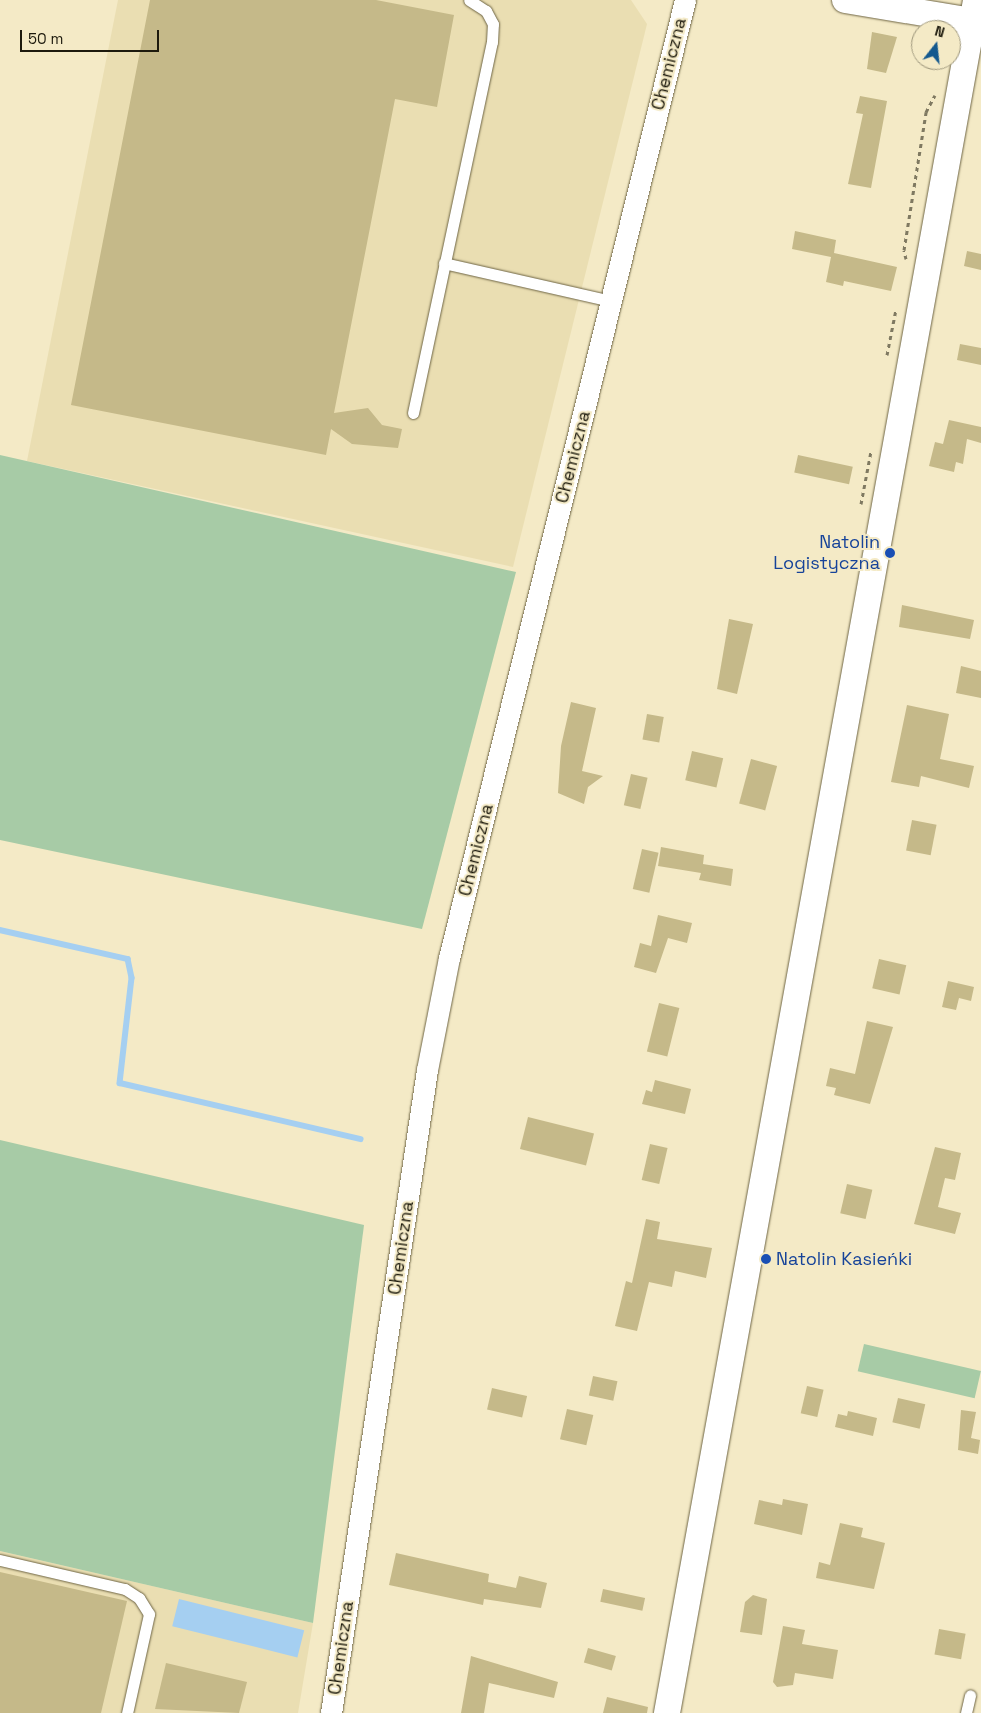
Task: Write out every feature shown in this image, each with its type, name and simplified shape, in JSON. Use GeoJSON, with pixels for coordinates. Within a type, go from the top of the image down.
{"type":"FeatureCollection","features":[{"type":"Feature","properties":{"kind":"street","name":"Chemiczna"},"geometry":{"type":"LineString","coordinates":[[331,1713],[434,1032],[685,0]]}},
{"type":"Feature","properties":{"kind":"street"},"geometry":{"type":"LineString","coordinates":[[667,1713],[974,10],[845,0]]}},
{"type":"Feature","properties":{"kind":"lane"},"geometry":{"type":"LineString","coordinates":[[413,413],[492,42],[490,17],[469,0]]}},
{"type":"Feature","properties":{"kind":"lane"},"geometry":{"type":"LineString","coordinates":[[444,262],[611,301]]}},
{"type":"Feature","properties":{"kind":"lane"},"geometry":{"type":"LineString","coordinates":[[0,1560],[125,1589],[139,1598],[149,1614],[127,1713]]}},
{"type":"Feature","properties":{"kind":"lane"},"geometry":{"type":"LineString","coordinates":[[966,1713],[970,1695]]}},
{"type":"Feature","properties":{"kind":"shaded area"},"geometry":{"type":"Polygon","coordinates":[[[118,0],[631,0],[647,24],[513,567],[27,461],[118,0]]]}},
{"type":"Feature","properties":{"kind":"shaded area"},"geometry":{"type":"Polygon","coordinates":[[[0,1551],[313,1623],[298,1713],[0,1713],[0,1551]]]}},
{"type":"Feature","properties":{"kind":"green space"},"geometry":{"type":"Polygon","coordinates":[[[0,455],[516,572],[422,929],[0,840],[0,455]]]}},
{"type":"Feature","properties":{"kind":"green space"},"geometry":{"type":"Polygon","coordinates":[[[0,1140],[364,1225],[313,1623],[0,1551],[0,1140]]]}},
{"type":"Feature","properties":{"kind":"green space"},"geometry":{"type":"Polygon","coordinates":[[[864,1344],[981,1371],[975,1398],[858,1371],[864,1344]]]}},
{"type":"Feature","properties":{"kind":"water"},"geometry":{"type":"Polygon","coordinates":[[[179,1599],[304,1630],[297,1657],[172,1626],[179,1599]]]}},
{"type":"Feature","properties":{"kind":"building"},"geometry":{"type":"Polygon","coordinates":[[[150,0],[376,0],[454,15],[437,107],[395,99],[334,413],[368,408],[382,425],[402,429],[398,448],[352,444],[331,429],[326,455],[71,405],[150,0]]]}},
{"type":"Feature","properties":{"kind":"building"},"geometry":{"type":"Polygon","coordinates":[[[872,32],[897,37],[886,73],[867,69],[872,32]]]}},
{"type":"Feature","properties":{"kind":"building"},"geometry":{"type":"Polygon","coordinates":[[[860,96],[887,101],[871,188],[848,184],[863,114],[856,113],[860,96]]]}},
{"type":"Feature","properties":{"kind":"building"},"geometry":{"type":"Polygon","coordinates":[[[795,231],[836,240],[834,253],[897,267],[891,291],[844,281],[843,286],[826,282],[831,257],[792,249],[795,231]]]}},
{"type":"Feature","properties":{"kind":"building"},"geometry":{"type":"Polygon","coordinates":[[[967,251],[981,254],[981,270],[964,266],[967,251]]]}},
{"type":"Feature","properties":{"kind":"building"},"geometry":{"type":"Polygon","coordinates":[[[960,344],[981,348],[981,365],[957,360],[960,344]]]}},
{"type":"Feature","properties":{"kind":"building"},"geometry":{"type":"Polygon","coordinates":[[[949,420],[981,427],[981,443],[967,439],[963,464],[956,462],[954,472],[929,466],[935,442],[943,444],[949,420]]]}},
{"type":"Feature","properties":{"kind":"building"},"geometry":{"type":"Polygon","coordinates":[[[798,455],[853,467],[849,484],[794,473],[798,455]]]}},
{"type":"Feature","properties":{"kind":"building"},"geometry":{"type":"Polygon","coordinates":[[[902,605],[974,620],[970,639],[899,627],[902,605]]]}},
{"type":"Feature","properties":{"kind":"building"},"geometry":{"type":"Polygon","coordinates":[[[729,619],[753,624],[737,694],[717,689],[729,619]]]}},
{"type":"Feature","properties":{"kind":"building"},"geometry":{"type":"Polygon","coordinates":[[[961,666],[981,671],[981,698],[956,693],[961,666]]]}},
{"type":"Feature","properties":{"kind":"building"},"geometry":{"type":"Polygon","coordinates":[[[571,702],[596,708],[582,771],[603,776],[588,787],[584,804],[558,793],[561,746],[571,702]]]}},
{"type":"Feature","properties":{"kind":"building"},"geometry":{"type":"Polygon","coordinates":[[[907,705],[949,714],[940,759],[974,766],[969,788],[921,776],[919,787],[891,782],[907,705]]]}},
{"type":"Feature","properties":{"kind":"building"},"geometry":{"type":"Polygon","coordinates":[[[647,714],[664,717],[659,743],[642,740],[647,714]]]}},
{"type":"Feature","properties":{"kind":"building"},"geometry":{"type":"Polygon","coordinates":[[[692,751],[723,758],[716,787],[685,780],[692,751]]]}},
{"type":"Feature","properties":{"kind":"building"},"geometry":{"type":"Polygon","coordinates":[[[751,759],[777,766],[765,810],[739,803],[751,759]]]}},
{"type":"Feature","properties":{"kind":"building"},"geometry":{"type":"Polygon","coordinates":[[[631,774],[648,778],[640,809],[624,805],[631,774]]]}},
{"type":"Feature","properties":{"kind":"building"},"geometry":{"type":"Polygon","coordinates":[[[912,820],[937,825],[931,855],[906,850],[912,820]]]}},
{"type":"Feature","properties":{"kind":"building"},"geometry":{"type":"Polygon","coordinates":[[[661,847],[704,855],[703,864],[733,869],[731,886],[699,880],[701,873],[658,866],[661,847]]]}},
{"type":"Feature","properties":{"kind":"building"},"geometry":{"type":"Polygon","coordinates":[[[642,849],[659,853],[649,893],[633,889],[642,849]]]}},
{"type":"Feature","properties":{"kind":"building"},"geometry":{"type":"Polygon","coordinates":[[[658,915],[692,923],[687,943],[668,938],[656,973],[634,967],[640,943],[651,946],[658,915]]]}},
{"type":"Feature","properties":{"kind":"building"},"geometry":{"type":"Polygon","coordinates":[[[879,959],[906,965],[900,995],[872,988],[879,959]]]}},
{"type":"Feature","properties":{"kind":"building"},"geometry":{"type":"Polygon","coordinates":[[[948,981],[974,987],[971,1001],[959,998],[956,1010],[942,1007],[948,981]]]}},
{"type":"Feature","properties":{"kind":"building"},"geometry":{"type":"Polygon","coordinates":[[[659,1003],[679,1008],[667,1057],[647,1052],[659,1003]]]}},
{"type":"Feature","properties":{"kind":"building"},"geometry":{"type":"Polygon","coordinates":[[[867,1021],[893,1027],[870,1104],[834,1095],[836,1088],[826,1086],[830,1068],[855,1074],[867,1021]]]}},
{"type":"Feature","properties":{"kind":"building"},"geometry":{"type":"Polygon","coordinates":[[[655,1080],[691,1089],[685,1114],[642,1104],[646,1090],[652,1092],[655,1080]]]}},
{"type":"Feature","properties":{"kind":"building"},"geometry":{"type":"Polygon","coordinates":[[[528,1117],[594,1133],[586,1165],[520,1149],[528,1117]]]}},
{"type":"Feature","properties":{"kind":"building"},"geometry":{"type":"Polygon","coordinates":[[[650,1144],[668,1148],[659,1184],[642,1180],[650,1144]]]}},
{"type":"Feature","properties":{"kind":"building"},"geometry":{"type":"Polygon","coordinates":[[[935,1147],[961,1153],[955,1180],[945,1178],[938,1207],[961,1213],[955,1234],[914,1224],[935,1147]]]}},
{"type":"Feature","properties":{"kind":"building"},"geometry":{"type":"Polygon","coordinates":[[[847,1184],[872,1190],[866,1219],[840,1213],[847,1184]]]}},
{"type":"Feature","properties":{"kind":"building"},"geometry":{"type":"Polygon","coordinates":[[[646,1219],[660,1222],[657,1239],[712,1248],[706,1278],[675,1271],[672,1287],[649,1282],[637,1331],[615,1326],[626,1281],[632,1283],[646,1219]]]}},
{"type":"Feature","properties":{"kind":"building"},"geometry":{"type":"Polygon","coordinates":[[[593,1376],[617,1381],[613,1401],[589,1396],[593,1376]]]}},
{"type":"Feature","properties":{"kind":"building"},"geometry":{"type":"Polygon","coordinates":[[[807,1386],[824,1390],[817,1417],[801,1413],[807,1386]]]}},
{"type":"Feature","properties":{"kind":"building"},"geometry":{"type":"Polygon","coordinates":[[[492,1388],[527,1396],[522,1418],[487,1409],[492,1388]]]}},
{"type":"Feature","properties":{"kind":"building"},"geometry":{"type":"Polygon","coordinates":[[[898,1398],[925,1404],[920,1429],[892,1422],[898,1398]]]}},
{"type":"Feature","properties":{"kind":"building"},"geometry":{"type":"Polygon","coordinates":[[[567,1409],[593,1415],[586,1445],[560,1439],[567,1409]]]}},
{"type":"Feature","properties":{"kind":"building"},"geometry":{"type":"Polygon","coordinates":[[[961,1410],[976,1412],[971,1438],[980,1440],[978,1454],[958,1450],[961,1410]]]}},
{"type":"Feature","properties":{"kind":"building"},"geometry":{"type":"Polygon","coordinates":[[[848,1411],[877,1418],[873,1436],[835,1427],[838,1414],[847,1416],[848,1411]]]}},
{"type":"Feature","properties":{"kind":"building"},"geometry":{"type":"Polygon","coordinates":[[[783,1499],[808,1504],[802,1535],[754,1524],[759,1500],[782,1505],[783,1499]]]}},
{"type":"Feature","properties":{"kind":"building"},"geometry":{"type":"Polygon","coordinates":[[[840,1523],[863,1528],[861,1537],[885,1543],[874,1589],[816,1578],[819,1562],[830,1565],[840,1523]]]}},
{"type":"Feature","properties":{"kind":"building"},"geometry":{"type":"Polygon","coordinates":[[[396,1553],[489,1574],[488,1582],[516,1588],[519,1576],[547,1583],[541,1608],[484,1599],[483,1605],[389,1585],[396,1553]]]}},
{"type":"Feature","properties":{"kind":"building"},"geometry":{"type":"Polygon","coordinates":[[[0,1572],[127,1601],[101,1713],[0,1713],[0,1572]]]}},
{"type":"Feature","properties":{"kind":"building"},"geometry":{"type":"Polygon","coordinates":[[[603,1589],[645,1598],[642,1611],[600,1602],[603,1589]]]}},
{"type":"Feature","properties":{"kind":"building"},"geometry":{"type":"Polygon","coordinates":[[[753,1595],[767,1599],[762,1635],[740,1632],[745,1602],[753,1595]]]}},
{"type":"Feature","properties":{"kind":"building"},"geometry":{"type":"Polygon","coordinates":[[[783,1626],[805,1630],[802,1644],[838,1650],[833,1679],[795,1673],[793,1685],[777,1687],[773,1682],[783,1626]]]}},
{"type":"Feature","properties":{"kind":"building"},"geometry":{"type":"Polygon","coordinates":[[[939,1629],[966,1634],[961,1659],[934,1655],[939,1629]]]}},
{"type":"Feature","properties":{"kind":"building"},"geometry":{"type":"Polygon","coordinates":[[[588,1648],[616,1656],[612,1670],[584,1662],[588,1648]]]}},
{"type":"Feature","properties":{"kind":"building"},"geometry":{"type":"Polygon","coordinates":[[[471,1656],[558,1682],[554,1698],[489,1683],[484,1713],[461,1713],[471,1656]]]}},
{"type":"Feature","properties":{"kind":"building"},"geometry":{"type":"Polygon","coordinates":[[[166,1663],[247,1682],[239,1713],[155,1709],[166,1663]]]}},
{"type":"Feature","properties":{"kind":"building"},"geometry":{"type":"Polygon","coordinates":[[[607,1697],[648,1707],[647,1713],[603,1713],[607,1697]]]}},
{"type":"Feature","properties":{"kind":"waterway"},"geometry":{"type":"LineString","coordinates":[[0,930],[128,959],[132,978],[120,1083],[361,1139]]}},
{"type":"Feature","properties":{"kind":"place","name":"Natolin Logistyczna"},"geometry":{"type":"Point","coordinates":[890,553]}},
{"type":"Feature","properties":{"kind":"place","name":"Natolin Kasieńki"},"geometry":{"type":"Point","coordinates":[766,1259]}}]}
